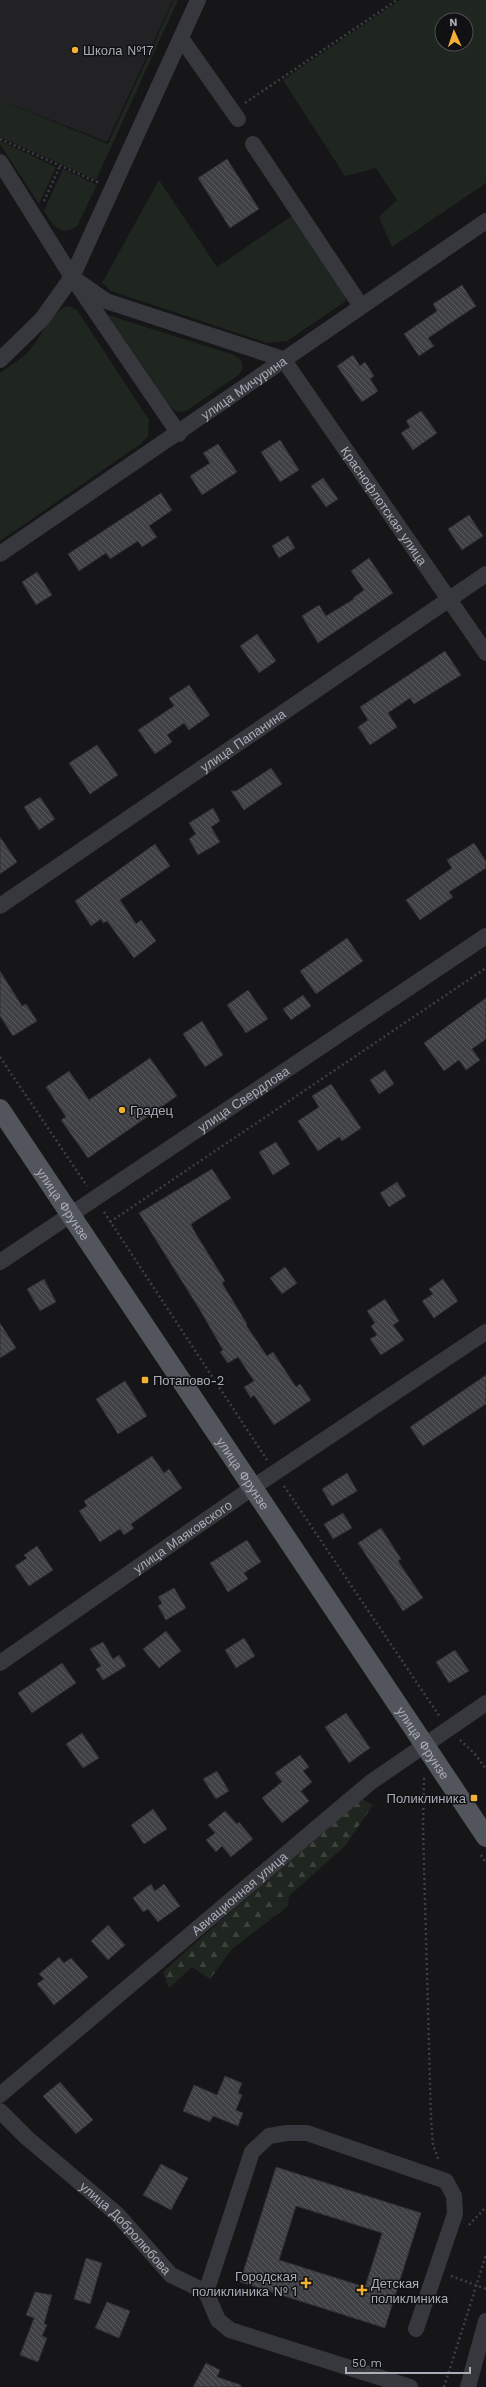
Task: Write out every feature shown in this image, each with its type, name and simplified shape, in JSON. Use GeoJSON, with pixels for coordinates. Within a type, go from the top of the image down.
{"type":"FeatureCollection","features":[{"type":"Feature","properties":{"kind":"main road","name":"улица Фрунзе"},"geometry":{"type":"LineString","coordinates":[[0,1109],[486,1837]]}},
{"type":"Feature","properties":{"kind":"street"},"geometry":{"type":"LineString","coordinates":[[0,360],[42,319],[72,277],[198,0]]}},
{"type":"Feature","properties":{"kind":"street"},"geometry":{"type":"LineString","coordinates":[[181,38],[236,115]]}},
{"type":"Feature","properties":{"kind":"street"},"geometry":{"type":"LineString","coordinates":[[253,144],[361,306]]}},
{"type":"Feature","properties":{"kind":"street"},"geometry":{"type":"LineString","coordinates":[[0,162],[72,277],[179,434]]}},
{"type":"Feature","properties":{"kind":"street","name":"улица Мичурина"},"geometry":{"type":"LineString","coordinates":[[0,554],[179,434],[283,359],[486,221]]}},
{"type":"Feature","properties":{"kind":"street"},"geometry":{"type":"LineString","coordinates":[[72,277],[106,302],[283,359]]}},
{"type":"Feature","properties":{"kind":"street","name":"Краснофлотская улица"},"geometry":{"type":"LineString","coordinates":[[283,359],[486,653]]}},
{"type":"Feature","properties":{"kind":"street","name":"улица Папанина"},"geometry":{"type":"LineString","coordinates":[[0,906],[486,574]]}},
{"type":"Feature","properties":{"kind":"street","name":"улица Свердлова"},"geometry":{"type":"LineString","coordinates":[[0,1262],[486,936]]}},
{"type":"Feature","properties":{"kind":"street","name":"улица Маяковского"},"geometry":{"type":"LineString","coordinates":[[0,1663],[252,1488],[486,1332]]}},
{"type":"Feature","properties":{"kind":"street","name":"Авиационная улица"},"geometry":{"type":"LineString","coordinates":[[0,2095],[372,1782],[486,1703]]}},
{"type":"Feature","properties":{"kind":"street","name":"улица Добролюбова"},"geometry":{"type":"LineString","coordinates":[[0,2111],[26,2137],[117,2214],[172,2275],[206,2292]]}},
{"type":"Feature","properties":{"kind":"street"},"geometry":{"type":"LineString","coordinates":[[410,2387],[230,2330],[218,2320],[206,2292],[252,2152],[269,2136],[287,2133],[307,2133],[446,2181],[454,2196],[455,2214],[416,2328]]}},
{"type":"Feature","properties":{"kind":"street"},"geometry":{"type":"LineString","coordinates":[[468,2387],[486,2321]]}},
{"type":"Feature","properties":{"kind":"path"},"geometry":{"type":"LineString","coordinates":[[236,115],[397,0]]}},
{"type":"Feature","properties":{"kind":"path"},"geometry":{"type":"LineString","coordinates":[[0,139],[97,182]]}},
{"type":"Feature","properties":{"kind":"path"},"geometry":{"type":"LineString","coordinates":[[43,202],[60,166]]}},
{"type":"Feature","properties":{"kind":"path"},"geometry":{"type":"LineString","coordinates":[[110,1222],[486,968]]}},
{"type":"Feature","properties":{"kind":"path"},"geometry":{"type":"LineString","coordinates":[[0,1057],[95,1198],[275,1473],[448,1730],[475,1754],[486,1769]]}},
{"type":"Feature","properties":{"kind":"path"},"geometry":{"type":"LineString","coordinates":[[424,1771],[423,1828],[431,2119],[433,2145],[446,2181]]}},
{"type":"Feature","properties":{"kind":"path"},"geometry":{"type":"LineString","coordinates":[[444,2387],[486,2255]]}},
{"type":"Feature","properties":{"kind":"path"},"geometry":{"type":"LineString","coordinates":[[436,2271],[486,2289]]}},
{"type":"Feature","properties":{"kind":"shaded area","name":"Школа №17"},"geometry":{"type":"Polygon","coordinates":[[[0,0],[173,0],[107,142],[0,100],[0,0]]]}},
{"type":"Feature","properties":{"kind":"green space"},"geometry":{"type":"Polygon","coordinates":[[[174,0],[178,0],[96,180],[0,137],[0,100],[108,144],[174,0]]]}},
{"type":"Feature","properties":{"kind":"green space"},"geometry":{"type":"Polygon","coordinates":[[[400,0],[486,0],[486,183],[392,247],[379,217],[397,200],[376,168],[345,176],[283,80],[400,0]]]}},
{"type":"Feature","properties":{"kind":"green space"},"geometry":{"type":"Polygon","coordinates":[[[0,141],[56,167],[39,204],[0,144],[0,141]]]}},
{"type":"Feature","properties":{"kind":"green space"},"geometry":{"type":"Polygon","coordinates":[[[63,169],[97,185],[77,226],[66,231],[53,225],[44,211],[63,169]]]}},
{"type":"Feature","properties":{"kind":"green space"},"geometry":{"type":"Polygon","coordinates":[[[159,180],[217,267],[293,215],[345,294],[346,301],[287,341],[267,343],[111,291],[102,283],[159,180]]]}},
{"type":"Feature","properties":{"kind":"green space"},"geometry":{"type":"Polygon","coordinates":[[[67,306],[77,310],[149,420],[148,436],[139,445],[0,541],[0,373],[30,350],[50,319],[67,306]]]}},
{"type":"Feature","properties":{"kind":"green space"},"geometry":{"type":"Polygon","coordinates":[[[108,315],[234,355],[240,359],[243,367],[240,374],[186,411],[177,412],[170,406],[108,315]]]}},
{"type":"Feature","properties":{"kind":"green space"},"geometry":{"type":"Polygon","coordinates":[[[358,1797],[373,1805],[345,1846],[289,1896],[288,1906],[232,1949],[210,1979],[192,1967],[169,1988],[163,1972],[358,1797]]]}},
{"type":"Feature","properties":{"kind":"building"},"geometry":{"type":"Polygon","coordinates":[[[227,159],[259,209],[230,228],[198,178],[227,159]]]}},
{"type":"Feature","properties":{"kind":"building"},"geometry":{"type":"Polygon","coordinates":[[[462,285],[476,306],[428,338],[434,346],[419,356],[404,334],[437,311],[433,304],[462,285]]]}},
{"type":"Feature","properties":{"kind":"building"},"geometry":{"type":"Polygon","coordinates":[[[353,355],[360,366],[365,362],[374,376],[370,379],[378,391],[362,402],[337,366],[353,355]]]}},
{"type":"Feature","properties":{"kind":"building"},"geometry":{"type":"Polygon","coordinates":[[[421,411],[437,433],[413,450],[401,433],[410,427],[406,421],[421,411]]]}},
{"type":"Feature","properties":{"kind":"building"},"geometry":{"type":"Polygon","coordinates":[[[280,440],[299,470],[280,482],[261,452],[280,440]]]}},
{"type":"Feature","properties":{"kind":"building"},"geometry":{"type":"Polygon","coordinates":[[[218,444],[237,472],[202,495],[190,476],[210,463],[203,453],[218,444]]]}},
{"type":"Feature","properties":{"kind":"building"},"geometry":{"type":"Polygon","coordinates":[[[323,478],[338,499],[326,507],[311,486],[323,478]]]}},
{"type":"Feature","properties":{"kind":"building"},"geometry":{"type":"Polygon","coordinates":[[[161,493],[172,510],[149,526],[157,537],[142,547],[138,541],[110,559],[106,553],[79,571],[68,554],[161,493]]]}},
{"type":"Feature","properties":{"kind":"building"},"geometry":{"type":"Polygon","coordinates":[[[469,515],[483,536],[462,550],[448,529],[469,515]]]}},
{"type":"Feature","properties":{"kind":"building"},"geometry":{"type":"Polygon","coordinates":[[[288,536],[295,548],[279,558],[272,546],[288,536]]]}},
{"type":"Feature","properties":{"kind":"building"},"geometry":{"type":"Polygon","coordinates":[[[369,558],[393,593],[318,643],[302,616],[319,605],[326,616],[354,599],[353,598],[364,590],[351,571],[369,558]]]}},
{"type":"Feature","properties":{"kind":"building"},"geometry":{"type":"Polygon","coordinates":[[[37,572],[52,595],[36,605],[22,582],[37,572]]]}},
{"type":"Feature","properties":{"kind":"building"},"geometry":{"type":"Polygon","coordinates":[[[257,634],[276,661],[259,673],[240,646],[257,634]]]}},
{"type":"Feature","properties":{"kind":"building"},"geometry":{"type":"Polygon","coordinates":[[[445,651],[461,675],[414,704],[410,698],[388,713],[397,727],[370,745],[358,727],[368,720],[360,707],[445,651]]]}},
{"type":"Feature","properties":{"kind":"building"},"geometry":{"type":"Polygon","coordinates":[[[189,685],[210,715],[189,730],[184,723],[167,735],[172,742],[155,754],[138,730],[174,706],[169,698],[189,685]]]}},
{"type":"Feature","properties":{"kind":"building"},"geometry":{"type":"Polygon","coordinates":[[[97,745],[118,775],[90,794],[69,763],[97,745]]]}},
{"type":"Feature","properties":{"kind":"building"},"geometry":{"type":"Polygon","coordinates":[[[271,768],[282,784],[244,810],[231,791],[236,791],[271,768]]]}},
{"type":"Feature","properties":{"kind":"building"},"geometry":{"type":"Polygon","coordinates":[[[40,797],[55,819],[39,830],[24,807],[40,797]]]}},
{"type":"Feature","properties":{"kind":"building"},"geometry":{"type":"Polygon","coordinates":[[[213,808],[220,821],[211,827],[220,842],[198,855],[189,839],[196,834],[189,823],[213,808]]]}},
{"type":"Feature","properties":{"kind":"building"},"geometry":{"type":"Polygon","coordinates":[[[0,837],[17,862],[0,874],[0,837]]]}},
{"type":"Feature","properties":{"kind":"building"},"geometry":{"type":"Polygon","coordinates":[[[474,843],[486,861],[486,868],[449,892],[453,897],[420,920],[406,900],[452,868],[447,860],[474,843]]]}},
{"type":"Feature","properties":{"kind":"building"},"geometry":{"type":"Polygon","coordinates":[[[155,844],[170,866],[120,900],[136,924],[141,920],[156,941],[134,958],[107,921],[103,923],[101,919],[91,926],[75,901],[155,844]]]}},
{"type":"Feature","properties":{"kind":"building"},"geometry":{"type":"Polygon","coordinates":[[[347,938],[363,961],[316,994],[300,971],[347,938]]]}},
{"type":"Feature","properties":{"kind":"building"},"geometry":{"type":"Polygon","coordinates":[[[0,971],[22,1006],[26,1004],[37,1021],[13,1036],[0,1016],[0,971]]]}},
{"type":"Feature","properties":{"kind":"building"},"geometry":{"type":"Polygon","coordinates":[[[248,990],[268,1019],[246,1033],[227,1005],[248,990]]]}},
{"type":"Feature","properties":{"kind":"building"},"geometry":{"type":"Polygon","coordinates":[[[303,995],[311,1006],[291,1020],[283,1009],[303,995]]]}},
{"type":"Feature","properties":{"kind":"building"},"geometry":{"type":"Polygon","coordinates":[[[486,998],[486,1039],[472,1049],[480,1060],[466,1070],[459,1060],[444,1071],[424,1043],[486,998]]]}},
{"type":"Feature","properties":{"kind":"building"},"geometry":{"type":"Polygon","coordinates":[[[202,1021],[223,1055],[205,1067],[183,1034],[202,1021]]]}},
{"type":"Feature","properties":{"kind":"building"},"geometry":{"type":"Polygon","coordinates":[[[150,1058],[177,1096],[88,1158],[61,1120],[66,1117],[46,1087],[69,1071],[89,1100],[150,1058]]]}},
{"type":"Feature","properties":{"kind":"building"},"geometry":{"type":"Polygon","coordinates":[[[385,1070],[394,1084],[379,1094],[370,1080],[385,1070]]]}},
{"type":"Feature","properties":{"kind":"building"},"geometry":{"type":"Polygon","coordinates":[[[331,1084],[361,1128],[342,1141],[339,1137],[318,1151],[298,1121],[319,1107],[312,1096],[331,1084]]]}},
{"type":"Feature","properties":{"kind":"building"},"geometry":{"type":"Polygon","coordinates":[[[276,1142],[290,1164],[273,1175],[259,1152],[276,1142]]]}},
{"type":"Feature","properties":{"kind":"building"},"geometry":{"type":"Polygon","coordinates":[[[212,1169],[231,1198],[191,1224],[193,1229],[225,1281],[222,1283],[247,1324],[246,1325],[267,1356],[273,1352],[296,1387],[300,1384],[311,1400],[274,1425],[254,1395],[251,1398],[244,1387],[254,1381],[238,1357],[228,1363],[220,1352],[223,1350],[200,1310],[139,1213],[212,1169]]]}},
{"type":"Feature","properties":{"kind":"building"},"geometry":{"type":"Polygon","coordinates":[[[397,1182],[406,1196],[389,1207],[380,1193],[397,1182]]]}},
{"type":"Feature","properties":{"kind":"building"},"geometry":{"type":"Polygon","coordinates":[[[285,1267],[297,1283],[282,1294],[270,1278],[285,1267]]]}},
{"type":"Feature","properties":{"kind":"building"},"geometry":{"type":"Polygon","coordinates":[[[44,1279],[56,1302],[40,1311],[27,1289],[44,1279]]]}},
{"type":"Feature","properties":{"kind":"building"},"geometry":{"type":"Polygon","coordinates":[[[443,1279],[458,1301],[434,1318],[422,1301],[433,1294],[429,1289],[443,1279]]]}},
{"type":"Feature","properties":{"kind":"building"},"geometry":{"type":"Polygon","coordinates":[[[385,1299],[399,1321],[393,1325],[404,1340],[381,1355],[370,1339],[377,1335],[371,1326],[375,1323],[367,1311],[385,1299]]]}},
{"type":"Feature","properties":{"kind":"building"},"geometry":{"type":"Polygon","coordinates":[[[0,1323],[16,1348],[0,1358],[0,1323]]]}},
{"type":"Feature","properties":{"kind":"building"},"geometry":{"type":"Polygon","coordinates":[[[486,1375],[486,1404],[423,1446],[410,1427],[486,1375]]]}},
{"type":"Feature","properties":{"kind":"building"},"geometry":{"type":"Polygon","coordinates":[[[125,1381],[147,1416],[118,1434],[96,1399],[125,1381]]]}},
{"type":"Feature","properties":{"kind":"building"},"geometry":{"type":"Polygon","coordinates":[[[152,1456],[164,1473],[169,1469],[182,1488],[131,1524],[134,1528],[124,1535],[120,1529],[100,1542],[79,1511],[87,1506],[84,1501],[152,1456]]]}},
{"type":"Feature","properties":{"kind":"building"},"geometry":{"type":"Polygon","coordinates":[[[347,1473],[357,1491],[332,1506],[322,1489],[347,1473]]]}},
{"type":"Feature","properties":{"kind":"building"},"geometry":{"type":"Polygon","coordinates":[[[343,1513],[352,1528],[333,1539],[324,1524],[343,1513]]]}},
{"type":"Feature","properties":{"kind":"building"},"geometry":{"type":"Polygon","coordinates":[[[381,1528],[401,1559],[398,1561],[423,1598],[403,1611],[358,1543],[381,1528]]]}},
{"type":"Feature","properties":{"kind":"building"},"geometry":{"type":"Polygon","coordinates":[[[247,1540],[261,1562],[244,1573],[248,1579],[228,1592],[210,1563],[247,1540]]]}},
{"type":"Feature","properties":{"kind":"building"},"geometry":{"type":"Polygon","coordinates":[[[37,1546],[53,1570],[29,1586],[15,1566],[27,1558],[24,1555],[37,1546]]]}},
{"type":"Feature","properties":{"kind":"building"},"geometry":{"type":"Polygon","coordinates":[[[174,1588],[186,1608],[166,1620],[158,1606],[162,1603],[158,1597],[174,1588]]]}},
{"type":"Feature","properties":{"kind":"building"},"geometry":{"type":"Polygon","coordinates":[[[166,1631],[181,1651],[159,1668],[143,1649],[166,1631]]]}},
{"type":"Feature","properties":{"kind":"building"},"geometry":{"type":"Polygon","coordinates":[[[244,1638],[255,1656],[236,1668],[225,1650],[244,1638]]]}},
{"type":"Feature","properties":{"kind":"building"},"geometry":{"type":"Polygon","coordinates":[[[103,1642],[113,1659],[119,1655],[126,1666],[103,1680],[96,1669],[101,1666],[90,1649],[103,1642]]]}},
{"type":"Feature","properties":{"kind":"building"},"geometry":{"type":"Polygon","coordinates":[[[455,1650],[469,1671],[449,1683],[436,1662],[455,1650]]]}},
{"type":"Feature","properties":{"kind":"building"},"geometry":{"type":"Polygon","coordinates":[[[62,1663],[76,1683],[32,1713],[18,1693],[62,1663]]]}},
{"type":"Feature","properties":{"kind":"building"},"geometry":{"type":"Polygon","coordinates":[[[346,1713],[370,1748],[349,1763],[325,1727],[346,1713]]]}},
{"type":"Feature","properties":{"kind":"building"},"geometry":{"type":"Polygon","coordinates":[[[82,1733],[99,1758],[83,1768],[66,1744],[82,1733]]]}},
{"type":"Feature","properties":{"kind":"building"},"geometry":{"type":"Polygon","coordinates":[[[300,1755],[309,1767],[303,1771],[312,1782],[301,1791],[309,1801],[282,1823],[262,1798],[282,1782],[275,1773],[300,1755]]]}},
{"type":"Feature","properties":{"kind":"building"},"geometry":{"type":"Polygon","coordinates":[[[217,1771],[229,1791],[216,1799],[203,1779],[217,1771]]]}},
{"type":"Feature","properties":{"kind":"building"},"geometry":{"type":"Polygon","coordinates":[[[153,1809],[167,1829],[144,1844],[131,1825],[153,1809]]]}},
{"type":"Feature","properties":{"kind":"building"},"geometry":{"type":"Polygon","coordinates":[[[225,1811],[237,1824],[239,1822],[253,1839],[231,1857],[222,1846],[216,1852],[206,1840],[215,1833],[208,1825],[225,1811]]]}},
{"type":"Feature","properties":{"kind":"building"},"geometry":{"type":"Polygon","coordinates":[[[151,1884],[155,1891],[164,1884],[180,1906],[158,1922],[148,1909],[143,1912],[133,1898],[151,1884]]]}},
{"type":"Feature","properties":{"kind":"building"},"geometry":{"type":"Polygon","coordinates":[[[108,1925],[125,1945],[108,1960],[91,1941],[108,1925]]]}},
{"type":"Feature","properties":{"kind":"building"},"geometry":{"type":"Polygon","coordinates":[[[59,1957],[64,1963],[71,1958],[88,1977],[54,2005],[37,1984],[44,1979],[39,1974],[59,1957]]]}},
{"type":"Feature","properties":{"kind":"building"},"geometry":{"type":"Polygon","coordinates":[[[225,2076],[242,2083],[238,2093],[242,2095],[236,2110],[243,2113],[238,2126],[213,2116],[210,2122],[183,2111],[194,2085],[217,2095],[225,2076]]]}},
{"type":"Feature","properties":{"kind":"building"},"geometry":{"type":"Polygon","coordinates":[[[60,2082],[93,2120],[76,2134],[43,2096],[60,2082]]]}},
{"type":"Feature","properties":{"kind":"building"},"geometry":{"type":"Polygon","coordinates":[[[161,2164],[188,2178],[171,2210],[143,2195],[161,2164]]]}},
{"type":"Feature","properties":{"kind":"building"},"geometry":{"type":"Polygon","coordinates":[[[276,2167],[421,2213],[385,2328],[240,2282],[276,2167]],[[296,2206],[279,2260],[365,2287],[382,2233],[296,2206]]]}},
{"type":"Feature","properties":{"kind":"building"},"geometry":{"type":"Polygon","coordinates":[[[86,2258],[102,2263],[90,2304],[74,2299],[86,2258]]]}},
{"type":"Feature","properties":{"kind":"building"},"geometry":{"type":"Polygon","coordinates":[[[35,2292],[52,2295],[44,2324],[47,2325],[42,2336],[47,2338],[38,2362],[20,2355],[34,2318],[26,2315],[35,2292]]]}},
{"type":"Feature","properties":{"kind":"building"},"geometry":{"type":"Polygon","coordinates":[[[107,2302],[130,2311],[119,2338],[95,2328],[107,2302]]]}},
{"type":"Feature","properties":{"kind":"building"},"geometry":{"type":"Polygon","coordinates":[[[206,2363],[220,2370],[217,2377],[241,2385],[241,2387],[193,2387],[206,2363]]]}},
{"type":"Feature","properties":{"kind":"place","name":"Школа №17"},"geometry":{"type":"Point","coordinates":[75,50]}},
{"type":"Feature","properties":{"kind":"place","name":"Градец"},"geometry":{"type":"Point","coordinates":[122,1110]}},
{"type":"Feature","properties":{"kind":"place","name":"Потапово-2"},"geometry":{"type":"Point","coordinates":[145,1380]}},
{"type":"Feature","properties":{"kind":"place","name":"Поликлиника"},"geometry":{"type":"Point","coordinates":[474,1798]}},
{"type":"Feature","properties":{"kind":"place","name":"Городская поликлиника № 1"},"geometry":{"type":"Point","coordinates":[306,2283]}},
{"type":"Feature","properties":{"kind":"place","name":"Детская поликлиника"},"geometry":{"type":"Point","coordinates":[362,2290]}}]}
